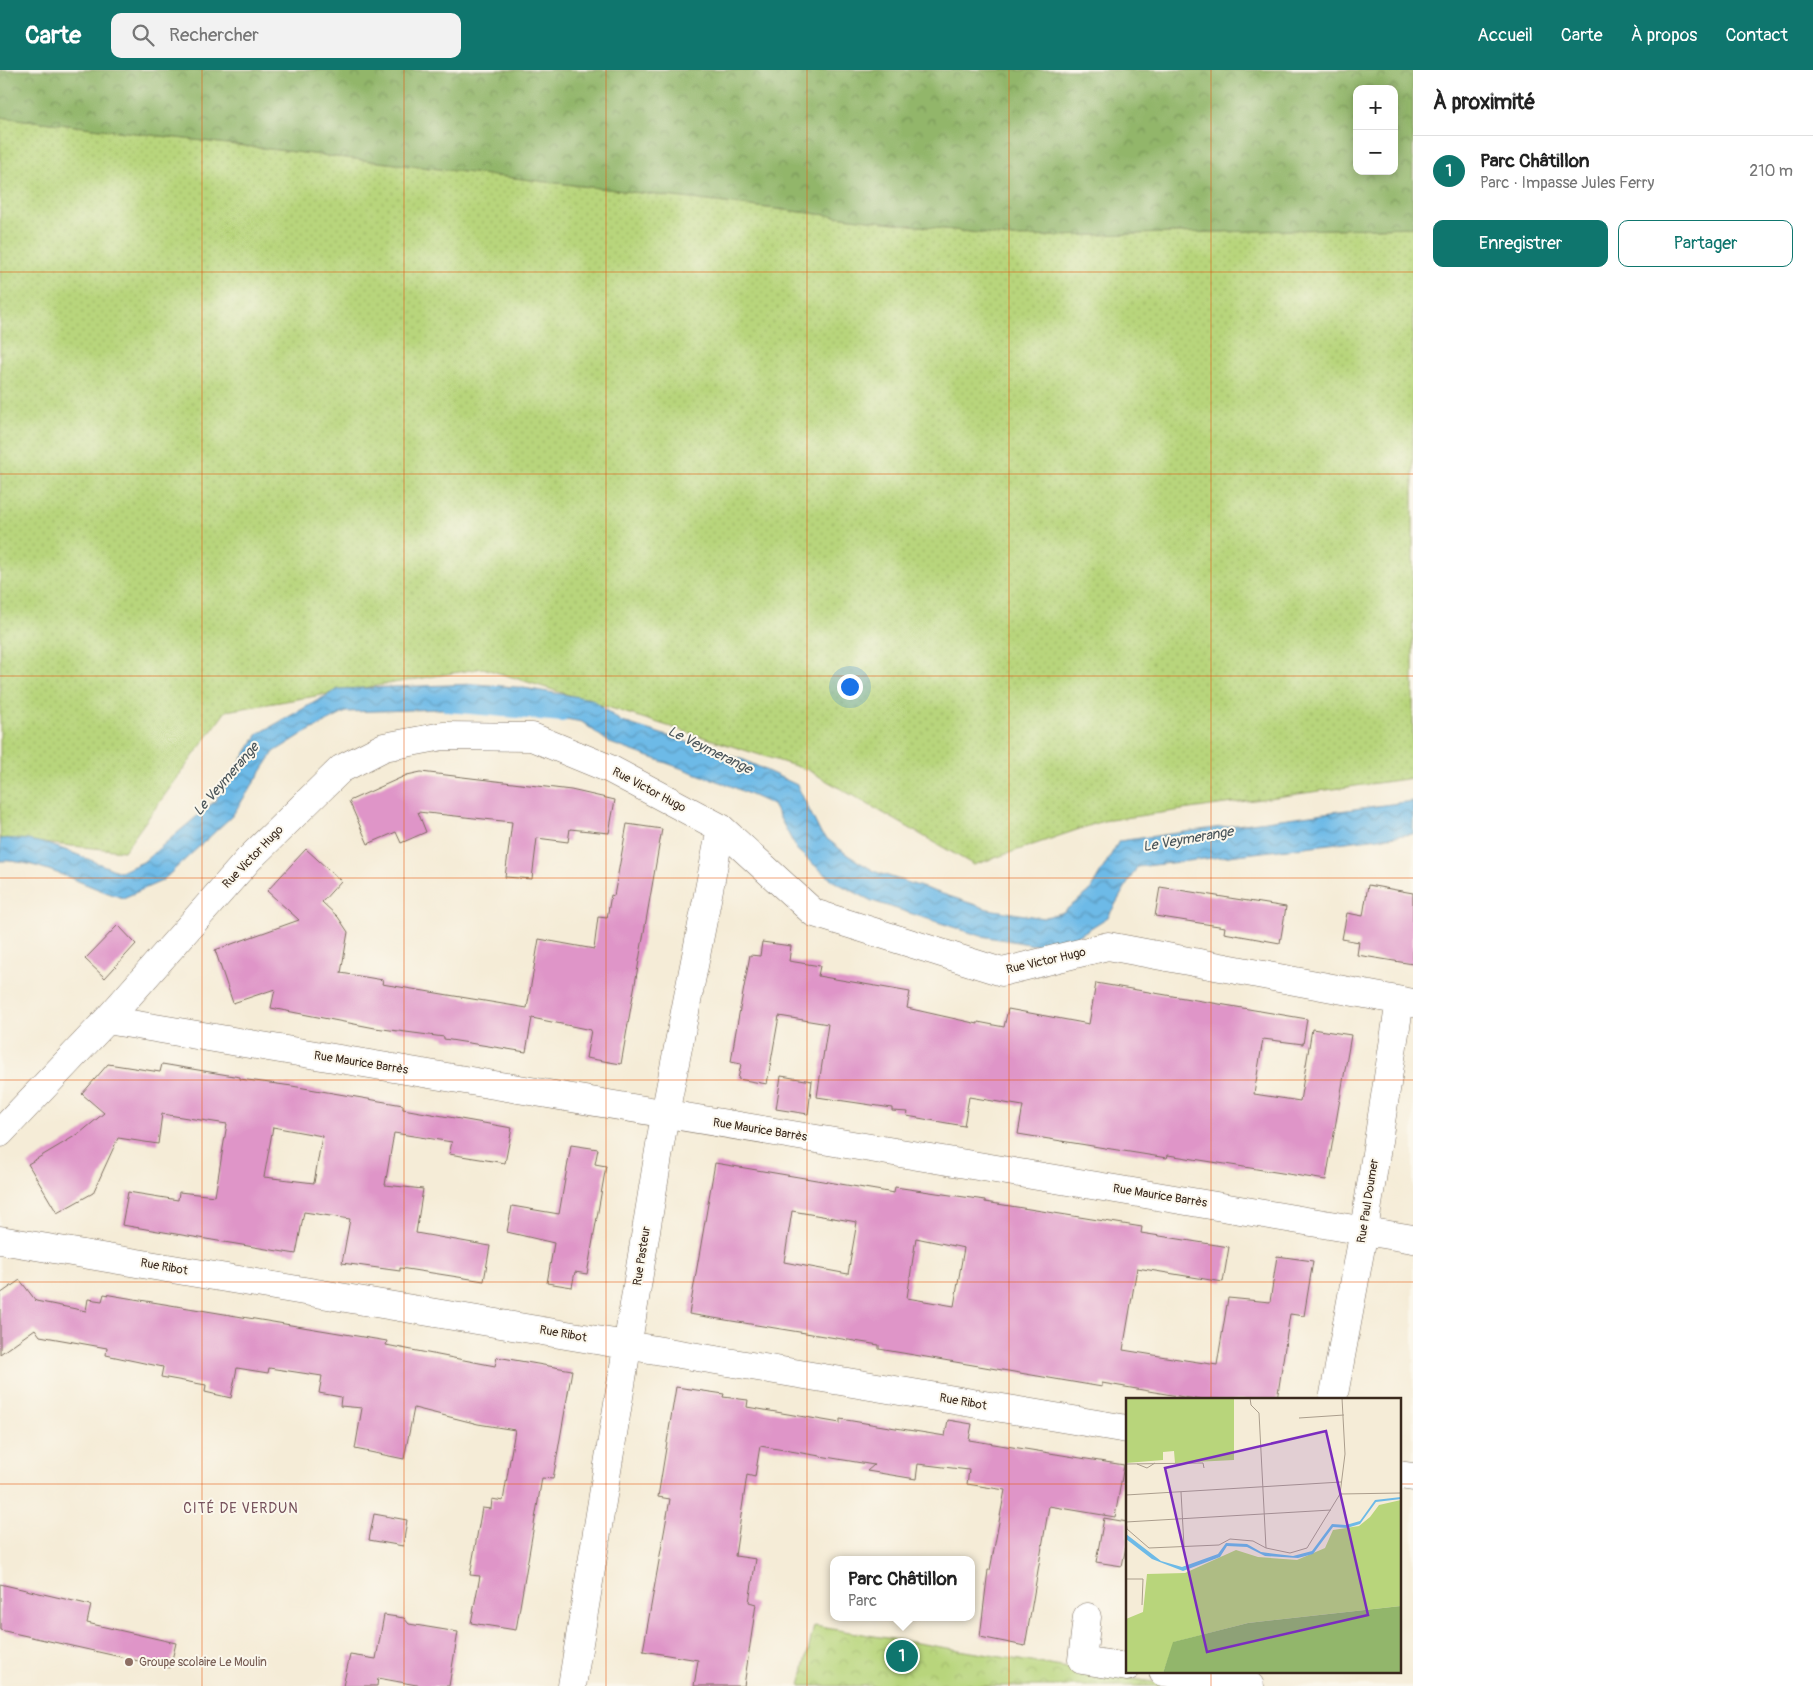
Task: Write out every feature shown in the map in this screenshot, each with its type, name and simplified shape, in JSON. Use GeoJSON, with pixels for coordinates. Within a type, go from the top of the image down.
{"type":"FeatureCollection","features":[{"type":"Feature","properties":{"kind":"street","name":"Rue Victor Hugo"},"geometry":{"type":"LineString","coordinates":[[0,1133],[107,1020],[249,859],[341,769],[384,747],[443,736],[532,737],[610,769],[721,828],[814,913],[1002,972],[1108,946],[1407,1002]]}},
{"type":"Feature","properties":{"kind":"street","name":"Rue Pasteur"},"geometry":{"type":"LineString","coordinates":[[572,1686],[665,1114],[721,828]]}},
{"type":"Feature","properties":{"kind":"street","name":"Rue Paul Doumer"},"geometry":{"type":"LineString","coordinates":[[1333,1398],[1407,1002]]}},
{"type":"Feature","properties":{"kind":"street","name":"Rue Maurice Barrès"},"geometry":{"type":"LineString","coordinates":[[107,1020],[1413,1239]]}},
{"type":"Feature","properties":{"kind":"street","name":"Rue Ribot"},"geometry":{"type":"LineString","coordinates":[[0,1240],[1126,1429]]}},
{"type":"Feature","properties":{"kind":"street"},"geometry":{"type":"LineString","coordinates":[[1400,1475],[1413,1477]]}},
{"type":"Feature","properties":{"kind":"street"},"geometry":{"type":"LineString","coordinates":[[1087,1617],[1082,1660],[1126,1667]]}},
{"type":"Feature","properties":{"kind":"street"},"geometry":{"type":"LineString","coordinates":[[1175,1674],[1250,1686]]}},
{"type":"Feature","properties":{"kind":"green space"},"geometry":{"type":"Polygon","coordinates":[[[0,70],[1413,70],[1413,227],[1012,237],[0,117],[0,70]]]}},
{"type":"Feature","properties":{"kind":"green space"},"geometry":{"type":"Polygon","coordinates":[[[0,117],[1012,237],[1413,227],[1413,778],[1103,821],[974,865],[808,770],[483,668],[226,711],[124,851],[0,839],[0,117]]]}},
{"type":"Feature","properties":{"kind":"green space"},"geometry":{"type":"Polygon","coordinates":[[[814,1626],[1177,1686],[800,1686],[814,1626]]]}},
{"type":"Feature","properties":{"kind":"water"},"geometry":{"type":"Polygon","coordinates":[[[475,684],[517,687],[592,699],[620,721],[744,760],[797,785],[821,834],[849,856],[876,872],[988,909],[1043,918],[1063,912],[1089,892],[1119,841],[1413,801],[1413,834],[1137,867],[1108,917],[1073,939],[1047,947],[981,936],[872,901],[833,881],[797,850],[773,805],[731,786],[610,743],[582,722],[540,714],[473,708],[346,712],[301,735],[274,752],[232,816],[162,881],[123,898],[29,864],[0,861],[0,839],[31,840],[62,849],[120,872],[143,862],[215,801],[258,734],[338,689],[475,684]]]}},
{"type":"Feature","properties":{"kind":"building"},"geometry":{"type":"Polygon","coordinates":[[[421,772],[571,790],[615,800],[609,833],[570,829],[568,842],[537,838],[532,879],[505,877],[512,822],[418,812],[426,832],[401,843],[396,832],[368,844],[349,801],[407,775],[421,772]]]}},
{"type":"Feature","properties":{"kind":"building"},"geometry":{"type":"Polygon","coordinates":[[[627,824],[662,829],[621,1064],[586,1058],[591,1030],[532,1018],[526,1052],[444,1039],[444,1037],[375,1028],[271,1008],[275,989],[233,1003],[215,950],[299,920],[267,891],[306,849],[341,881],[322,902],[338,917],[348,932],[341,973],[383,980],[382,984],[527,1008],[539,939],[594,949],[598,917],[607,918],[611,895],[614,896],[627,824]]]}},
{"type":"Feature","properties":{"kind":"building"},"geometry":{"type":"Polygon","coordinates":[[[1368,885],[1413,893],[1413,964],[1357,955],[1359,942],[1342,939],[1347,913],[1363,916],[1368,885]]]}},
{"type":"Feature","properties":{"kind":"building"},"geometry":{"type":"Polygon","coordinates":[[[1160,887],[1286,907],[1280,943],[1224,933],[1225,927],[1155,916],[1160,887]]]}},
{"type":"Feature","properties":{"kind":"building"},"geometry":{"type":"Polygon","coordinates":[[[118,925],[136,944],[105,978],[85,959],[118,925]]]}},
{"type":"Feature","properties":{"kind":"building"},"geometry":{"type":"Polygon","coordinates":[[[762,942],[791,946],[789,961],[820,966],[818,976],[910,992],[907,1008],[978,1024],[978,1022],[1004,1027],[1008,1009],[1089,1024],[1096,983],[1307,1019],[1303,1044],[1263,1039],[1254,1094],[1300,1101],[1312,1029],[1351,1035],[1326,1180],[1168,1155],[1167,1158],[1018,1134],[1023,1106],[969,1097],[964,1126],[907,1116],[908,1112],[892,1111],[892,1108],[817,1097],[828,1024],[779,1016],[767,1084],[738,1079],[741,1064],[731,1062],[735,1036],[750,955],[760,956],[762,942]]]}},
{"type":"Feature","properties":{"kind":"building"},"geometry":{"type":"Polygon","coordinates":[[[108,1064],[160,1072],[162,1064],[240,1077],[240,1079],[403,1105],[403,1109],[512,1128],[505,1163],[449,1154],[452,1142],[394,1133],[385,1185],[423,1189],[416,1233],[490,1246],[484,1281],[400,1268],[400,1271],[342,1263],[350,1219],[304,1212],[296,1254],[122,1225],[128,1192],[178,1200],[179,1192],[215,1196],[227,1124],[162,1114],[158,1144],[118,1138],[93,1193],[57,1213],[28,1164],[80,1133],[104,1113],[82,1094],[108,1064]],[[273,1127],[264,1177],[314,1183],[322,1136],[273,1127]]]}},
{"type":"Feature","properties":{"kind":"building"},"geometry":{"type":"Polygon","coordinates":[[[781,1076],[812,1081],[808,1114],[776,1109],[781,1076]]]}},
{"type":"Feature","properties":{"kind":"building"},"geometry":{"type":"Polygon","coordinates":[[[571,1145],[598,1149],[595,1164],[606,1166],[587,1274],[575,1272],[572,1287],[547,1283],[554,1243],[507,1232],[512,1206],[559,1214],[571,1145]]]}},
{"type":"Feature","properties":{"kind":"building"},"geometry":{"type":"Polygon","coordinates":[[[715,1163],[894,1193],[895,1187],[985,1200],[985,1202],[1142,1227],[1141,1233],[1229,1247],[1223,1282],[1137,1268],[1123,1350],[1217,1365],[1228,1298],[1270,1302],[1277,1256],[1313,1261],[1304,1316],[1290,1314],[1277,1398],[1189,1398],[1102,1383],[1102,1387],[879,1349],[879,1345],[689,1314],[715,1163]],[[792,1211],[784,1262],[848,1274],[857,1222],[792,1211]],[[916,1238],[907,1298],[954,1306],[964,1248],[916,1238]]]}},
{"type":"Feature","properties":{"kind":"building"},"geometry":{"type":"Polygon","coordinates":[[[20,1280],[36,1301],[86,1311],[88,1299],[102,1301],[104,1294],[387,1341],[386,1345],[495,1366],[497,1357],[572,1370],[553,1479],[542,1478],[516,1630],[471,1623],[480,1576],[470,1575],[482,1508],[491,1509],[492,1499],[503,1501],[515,1430],[478,1424],[414,1408],[404,1459],[355,1449],[362,1408],[340,1406],[341,1397],[319,1393],[322,1376],[269,1368],[268,1373],[237,1368],[231,1398],[205,1392],[206,1385],[161,1377],[163,1367],[106,1355],[107,1348],[40,1336],[35,1329],[0,1354],[0,1294],[20,1280]]]}},
{"type":"Feature","properties":{"kind":"building"},"geometry":{"type":"Polygon","coordinates":[[[676,1387],[724,1394],[723,1397],[748,1400],[747,1407],[840,1423],[840,1419],[945,1436],[948,1420],[972,1424],[969,1440],[1124,1465],[1115,1517],[1049,1506],[1025,1646],[980,1637],[988,1570],[990,1570],[1005,1490],[967,1484],[969,1470],[918,1464],[916,1479],[867,1471],[874,1465],[760,1446],[755,1477],[747,1475],[735,1556],[756,1559],[749,1602],[756,1604],[744,1686],[694,1686],[698,1660],[643,1651],[670,1499],[658,1497],[676,1387]]]}},
{"type":"Feature","properties":{"kind":"building"},"geometry":{"type":"Polygon","coordinates":[[[374,1514],[407,1520],[403,1546],[369,1540],[374,1514]]]}},
{"type":"Feature","properties":{"kind":"building"},"geometry":{"type":"Polygon","coordinates":[[[1104,1518],[1126,1522],[1126,1547],[1122,1566],[1096,1562],[1104,1518]]]}},
{"type":"Feature","properties":{"kind":"building"},"geometry":{"type":"Polygon","coordinates":[[[0,1584],[91,1605],[87,1623],[176,1643],[170,1668],[0,1630],[0,1584]]]}},
{"type":"Feature","properties":{"kind":"building"},"geometry":{"type":"Polygon","coordinates":[[[384,1615],[404,1618],[409,1624],[458,1632],[449,1686],[422,1686],[378,1678],[377,1686],[343,1686],[350,1655],[376,1659],[384,1615]]]}},
{"type":"Feature","properties":{"kind":"waterway","name":"Le Veymerange"},"geometry":{"type":"LineString","coordinates":[[447,707],[562,717]]}},
{"type":"Feature","properties":{"kind":"place","name":"Parc Châtillon"},"geometry":{"type":"Point","coordinates":[902,1656]}},
{"type":"Feature","properties":{"kind":"place","name":"Groupe scolaire Le Moulin"},"geometry":{"type":"Point","coordinates":[129,1662]}},
{"type":"Feature","properties":{"kind":"district","name":"CITÉ DE VERDUN"},"geometry":{"type":"Point","coordinates":[241,1508]}}]}
